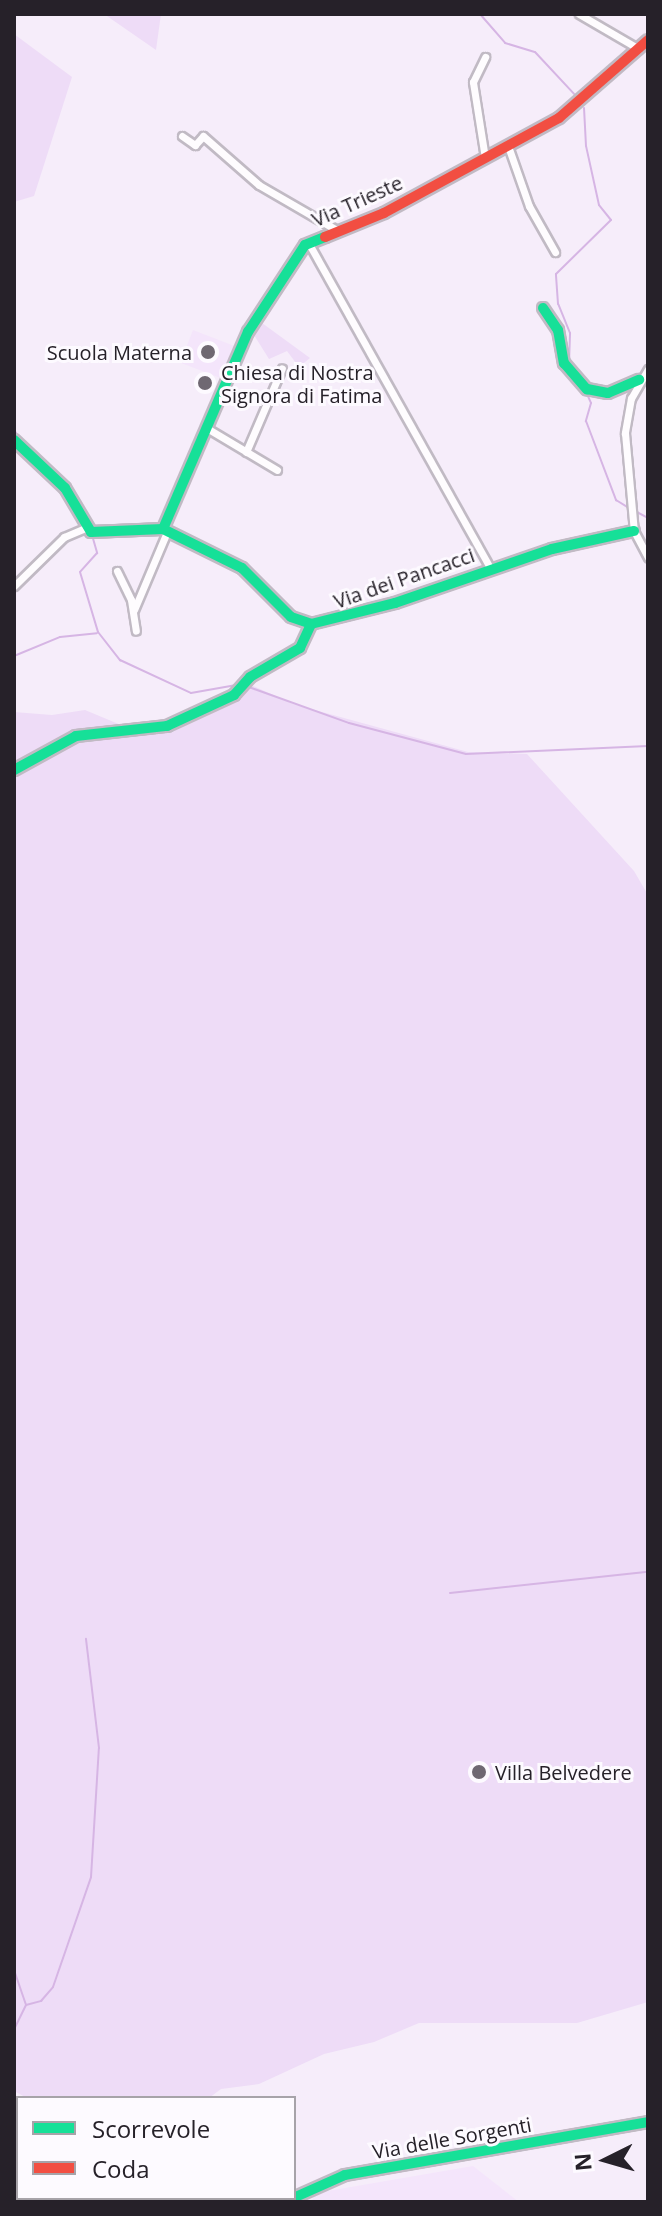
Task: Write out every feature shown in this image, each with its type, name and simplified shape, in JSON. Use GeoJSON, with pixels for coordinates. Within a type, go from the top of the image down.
{"type":"FeatureCollection","features":[{"type":"Feature","properties":{"kind":"street"},"geometry":{"type":"LineString","coordinates":[[579,14],[639,49]]}},
{"type":"Feature","properties":{"kind":"street","name":"Via Trieste"},"geometry":{"type":"LineString","coordinates":[[165,530],[210,430],[251,325],[308,242],[335,229],[384,213],[570,111],[648,40]]}},
{"type":"Feature","properties":{"kind":"street"},"geometry":{"type":"LineString","coordinates":[[485,57],[473,82],[485,158]]}},
{"type":"Feature","properties":{"kind":"street"},"geometry":{"type":"LineString","coordinates":[[182,136],[195,145],[203,136],[259,185],[335,229]]}},
{"type":"Feature","properties":{"kind":"street"},"geometry":{"type":"LineString","coordinates":[[508,146],[529,206],[555,252]]}},
{"type":"Feature","properties":{"kind":"street"},"geometry":{"type":"LineString","coordinates":[[308,242],[490,568]]}},
{"type":"Feature","properties":{"kind":"street"},"geometry":{"type":"LineString","coordinates":[[543,308],[558,330],[564,363],[572,374],[602,394],[639,380]]}},
{"type":"Feature","properties":{"kind":"street"},"geometry":{"type":"LineString","coordinates":[[246,452],[282,368]]}},
{"type":"Feature","properties":{"kind":"street"},"geometry":{"type":"LineString","coordinates":[[648,369],[639,380],[625,433],[636,518],[634,531],[648,557]]}},
{"type":"Feature","properties":{"kind":"street"},"geometry":{"type":"LineString","coordinates":[[210,430],[277,470]]}},
{"type":"Feature","properties":{"kind":"street"},"geometry":{"type":"LineString","coordinates":[[20,444],[68,491],[84,528]]}},
{"type":"Feature","properties":{"kind":"street"},"geometry":{"type":"LineString","coordinates":[[14,586],[59,541],[84,528],[99,533],[165,530],[134,610]]}},
{"type":"Feature","properties":{"kind":"street","name":"Via dei Pancacci"},"geometry":{"type":"LineString","coordinates":[[165,530],[242,568],[291,617],[311,624],[395,603],[490,568],[634,531]]}},
{"type":"Feature","properties":{"kind":"street"},"geometry":{"type":"LineString","coordinates":[[117,571],[134,610],[136,631]]}},
{"type":"Feature","properties":{"kind":"street"},"geometry":{"type":"LineString","coordinates":[[14,770],[76,736],[167,726],[244,685],[300,648],[311,624]]}},
{"type":"Feature","properties":{"kind":"street","name":"Via delle Sorgenti"},"geometry":{"type":"LineString","coordinates":[[296,2196],[345,2175],[648,2122]]}},
{"type":"Feature","properties":{"kind":"street"},"geometry":{"type":"LineString","coordinates":[[304,2202],[312,2189]]}},
{"type":"Feature","properties":{"kind":"shaded area"},"geometry":{"type":"Polygon","coordinates":[[[104,14],[161,14],[156,50],[104,14]]]}},
{"type":"Feature","properties":{"kind":"shaded area"},"geometry":{"type":"Polygon","coordinates":[[[14,34],[72,77],[34,196],[14,202],[14,34]]]}},
{"type":"Feature","properties":{"kind":"shaded area"},"geometry":{"type":"Polygon","coordinates":[[[262,323],[310,358],[299,367],[287,351],[269,359],[254,335],[262,323]]]}},
{"type":"Feature","properties":{"kind":"shaded area","name":"Scuola Materna"},"geometry":{"type":"Polygon","coordinates":[[[193,330],[235,346],[222,379],[180,363],[193,330]]]}},
{"type":"Feature","properties":{"kind":"shaded area"},"geometry":{"type":"Polygon","coordinates":[[[249,684],[293,704],[468,752],[527,754],[634,871],[648,895],[648,2002],[577,2023],[419,2023],[374,2042],[324,2054],[259,2084],[221,2089],[212,2096],[23,2096],[14,2091],[14,712],[52,715],[85,710],[121,725],[167,728],[231,700],[249,684]]]}},
{"type":"Feature","properties":{"kind":"shaded area"},"geometry":{"type":"Polygon","coordinates":[[[473,2166],[519,2202],[311,2202],[316,2193],[473,2166]]]}},
{"type":"Feature","properties":{"kind":"waterway"},"geometry":{"type":"LineString","coordinates":[[480,14],[505,43],[535,52],[576,96]]}},
{"type":"Feature","properties":{"kind":"waterway"},"geometry":{"type":"LineString","coordinates":[[569,363],[570,333],[558,304],[556,274],[611,220],[599,205],[586,146],[584,108]]}},
{"type":"Feature","properties":{"kind":"waterway"},"geometry":{"type":"LineString","coordinates":[[587,394],[591,403],[586,421],[616,500],[629,508]]}},
{"type":"Feature","properties":{"kind":"waterway"},"geometry":{"type":"LineString","coordinates":[[14,430],[22,441]]}},
{"type":"Feature","properties":{"kind":"waterway"},"geometry":{"type":"LineString","coordinates":[[635,511],[648,518]]}},
{"type":"Feature","properties":{"kind":"waterway"},"geometry":{"type":"LineString","coordinates":[[92,535],[97,553],[80,572],[98,632],[120,660],[191,693],[236,685]]}},
{"type":"Feature","properties":{"kind":"waterway"},"geometry":{"type":"LineString","coordinates":[[14,656],[60,637],[97,633]]}},
{"type":"Feature","properties":{"kind":"waterway"},"geometry":{"type":"LineString","coordinates":[[246,686],[349,723],[466,754],[648,746]]}},
{"type":"Feature","properties":{"kind":"waterway"},"geometry":{"type":"LineString","coordinates":[[450,1593],[648,1572]]}},
{"type":"Feature","properties":{"kind":"waterway"},"geometry":{"type":"LineString","coordinates":[[26,2005],[41,2001],[53,1987],[91,1877],[99,1748],[86,1639]]}},
{"type":"Feature","properties":{"kind":"waterway"},"geometry":{"type":"LineString","coordinates":[[14,1970],[26,2005],[14,2030]]}},
{"type":"Feature","properties":{"kind":"traffic: fast"},"geometry":{"type":"LineString","coordinates":[[163,529],[248,332],[305,245],[325,237]]}},
{"type":"Feature","properties":{"kind":"traffic: fast"},"geometry":{"type":"LineString","coordinates":[[543,308],[558,330],[564,363],[587,389],[608,393],[639,380]]}},
{"type":"Feature","properties":{"kind":"traffic: fast"},"geometry":{"type":"LineString","coordinates":[[14,440],[65,488],[91,532],[163,529],[242,568],[291,617],[311,624],[395,603],[552,549],[634,531]]}},
{"type":"Feature","properties":{"kind":"traffic: fast"},"geometry":{"type":"LineString","coordinates":[[14,770],[76,736],[167,726],[234,695],[250,677],[300,648],[311,624]]}},
{"type":"Feature","properties":{"kind":"traffic: fast"},"geometry":{"type":"LineString","coordinates":[[296,2197],[345,2175],[648,2122]]}},
{"type":"Feature","properties":{"kind":"traffic: fast"},"geometry":{"type":"LineString","coordinates":[[276,2202],[294,2201]]}},
{"type":"Feature","properties":{"kind":"traffic: jam"},"geometry":{"type":"LineString","coordinates":[[325,237],[384,213],[559,118],[648,40]]}},
{"type":"Feature","properties":{"kind":"place","name":"Scuola Materna"},"geometry":{"type":"Point","coordinates":[208,352]}},
{"type":"Feature","properties":{"kind":"place","name":"Chiesa di Nostra Signora di Fatima"},"geometry":{"type":"Point","coordinates":[205,383]}},
{"type":"Feature","properties":{"kind":"place","name":"Villa Belvedere"},"geometry":{"type":"Point","coordinates":[479,1772]}}]}
